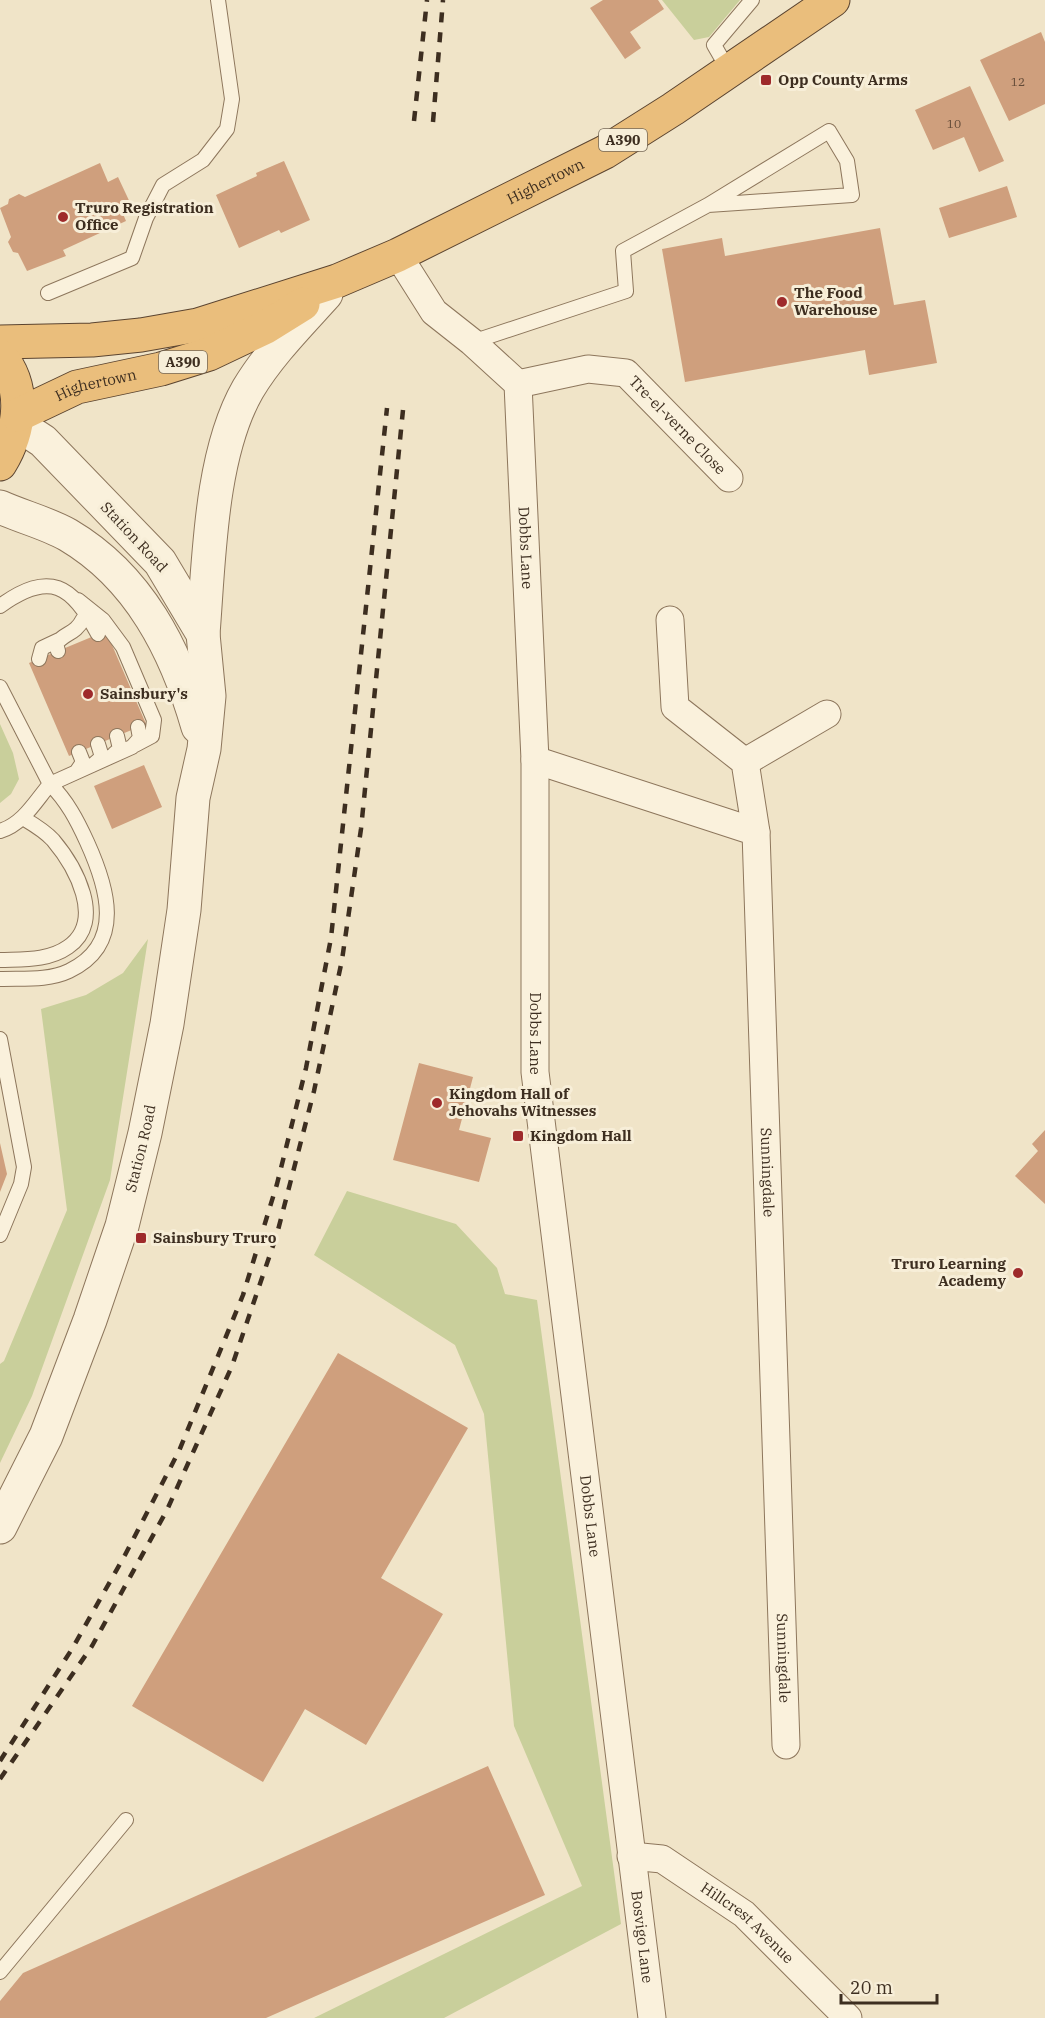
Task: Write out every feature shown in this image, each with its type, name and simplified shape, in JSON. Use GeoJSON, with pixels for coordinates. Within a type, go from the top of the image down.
{"type":"FeatureCollection","features":[{"type":"Feature","properties":{"kind":"highway","name":"Highertown"},"geometry":{"type":"LineString","coordinates":[[0,342],[92,340],[141,335],[198,325],[337,281],[398,255],[604,152],[833,0]]}},
{"type":"Feature","properties":{"kind":"highway","name":"Highertown"},"geometry":{"type":"LineString","coordinates":[[18,420],[77,387],[160,369],[209,354],[266,327],[337,281]]}},
{"type":"Feature","properties":{"kind":"highway"},"geometry":{"type":"LineString","coordinates":[[0,356],[16,388],[18,420],[11,445],[0,464]]}},
{"type":"Feature","properties":{"kind":"street"},"geometry":{"type":"LineString","coordinates":[[398,255],[434,312],[472,342],[518,384]]}},
{"type":"Feature","properties":{"kind":"street"},"geometry":{"type":"LineString","coordinates":[[203,634],[213,511],[232,428],[248,391],[274,353],[337,281]]}},
{"type":"Feature","properties":{"kind":"street","name":"Tre-el-verne Close"},"geometry":{"type":"LineString","coordinates":[[518,384],[588,369],[626,373],[729,478]]}},
{"type":"Feature","properties":{"kind":"street","name":"Dobbs Lane"},"geometry":{"type":"LineString","coordinates":[[518,384],[536,760],[535,1072],[631,1856]]}},
{"type":"Feature","properties":{"kind":"street","name":"Station Road"},"geometry":{"type":"LineString","coordinates":[[0,1527],[46,1436],[90,1320],[122,1226],[145,1133],[167,1024],[184,910],[193,798],[204,749],[209,696],[203,634],[160,562],[44,441],[18,420]]}},
{"type":"Feature","properties":{"kind":"street","name":"Station Road"},"geometry":{"type":"LineString","coordinates":[[0,507],[65,533],[89,548],[150,612],[165,637],[187,688],[204,749]]}},
{"type":"Feature","properties":{"kind":"street"},"geometry":{"type":"LineString","coordinates":[[670,620],[675,707],[746,762],[827,714]]}},
{"type":"Feature","properties":{"kind":"street"},"geometry":{"type":"LineString","coordinates":[[536,760],[756,832]]}},
{"type":"Feature","properties":{"kind":"street","name":"Sunningdale"},"geometry":{"type":"LineString","coordinates":[[746,762],[756,832],[786,1745]]}},
{"type":"Feature","properties":{"kind":"street","name":"Bosvigo Lane"},"geometry":{"type":"LineString","coordinates":[[631,1856],[652,2018]]}},
{"type":"Feature","properties":{"kind":"street","name":"Hillcrest Avenue"},"geometry":{"type":"LineString","coordinates":[[631,1856],[662,1859],[744,1914],[848,2018]]}},
{"type":"Feature","properties":{"kind":"lane"},"geometry":{"type":"LineString","coordinates":[[48,293],[132,258],[146,218],[163,185],[203,160],[227,129],[232,99],[218,0]]}},
{"type":"Feature","properties":{"kind":"lane"},"geometry":{"type":"LineString","coordinates":[[729,71],[714,45],[752,0]]}},
{"type":"Feature","properties":{"kind":"lane"},"geometry":{"type":"LineString","coordinates":[[472,342],[626,291],[623,251],[708,206],[829,131],[847,161],[852,195],[708,206]]}},
{"type":"Feature","properties":{"kind":"lane"},"geometry":{"type":"LineString","coordinates":[[0,606],[33,586],[45,585],[61,588],[78,600],[103,620],[118,638],[154,720],[152,736],[50,784],[23,818],[15,825],[0,831]]}},
{"type":"Feature","properties":{"kind":"lane"},"geometry":{"type":"LineString","coordinates":[[78,600],[83,619],[78,643]]}},
{"type":"Feature","properties":{"kind":"lane"},"geometry":{"type":"LineString","coordinates":[[78,600],[98,634]]}},
{"type":"Feature","properties":{"kind":"lane"},"geometry":{"type":"LineString","coordinates":[[39,659],[42,648],[58,645],[72,634],[83,619]]}},
{"type":"Feature","properties":{"kind":"lane"},"geometry":{"type":"LineString","coordinates":[[0,687],[50,784],[64,797],[88,844],[100,868],[108,901],[104,930],[96,947],[80,964],[62,974],[0,979]]}},
{"type":"Feature","properties":{"kind":"lane"},"geometry":{"type":"LineString","coordinates":[[132,747],[140,738],[138,727]]}},
{"type":"Feature","properties":{"kind":"lane"},"geometry":{"type":"LineString","coordinates":[[114,754],[120,749],[117,736]]}},
{"type":"Feature","properties":{"kind":"lane"},"geometry":{"type":"LineString","coordinates":[[96,763],[102,757],[98,744]]}},
{"type":"Feature","properties":{"kind":"lane"},"geometry":{"type":"LineString","coordinates":[[77,771],[83,762],[79,752]]}},
{"type":"Feature","properties":{"kind":"lane"},"geometry":{"type":"LineString","coordinates":[[0,960],[50,956],[67,948],[79,936],[85,922],[85,900],[63,856],[52,839],[23,818]]}},
{"type":"Feature","properties":{"kind":"lane"},"geometry":{"type":"LineString","coordinates":[[0,1039],[24,1167],[21,1184],[0,1235]]}},
{"type":"Feature","properties":{"kind":"lane"},"geometry":{"type":"LineString","coordinates":[[0,1972],[126,1820]]}},
{"type":"Feature","properties":{"kind":"green space"},"geometry":{"type":"Polygon","coordinates":[[[662,0],[740,0],[709,37],[694,40],[662,0]]]}},
{"type":"Feature","properties":{"kind":"green space"},"geometry":{"type":"Polygon","coordinates":[[[0,724],[13,753],[19,779],[11,794],[0,803],[0,724]]]}},
{"type":"Feature","properties":{"kind":"green space"},"geometry":{"type":"Polygon","coordinates":[[[148,939],[110,1180],[32,1396],[0,1463],[0,1364],[4,1361],[67,1210],[41,1009],[86,995],[123,973],[148,939]]]}},
{"type":"Feature","properties":{"kind":"green space"},"geometry":{"type":"Polygon","coordinates":[[[347,1191],[456,1224],[497,1268],[505,1294],[537,1300],[621,1924],[444,2018],[314,2018],[582,1886],[514,1726],[484,1414],[455,1345],[314,1255],[347,1191]]]}},
{"type":"Feature","properties":{"kind":"building"},"geometry":{"type":"Polygon","coordinates":[[[603,0],[658,0],[664,9],[630,32],[641,48],[625,59],[590,8],[603,0]]]}},
{"type":"Feature","properties":{"kind":"building"},"geometry":{"type":"Polygon","coordinates":[[[1041,32],[1045,42],[1045,104],[1009,121],[980,60],[1041,32]]]}},
{"type":"Feature","properties":{"kind":"building"},"geometry":{"type":"Polygon","coordinates":[[[970,86],[1004,161],[979,172],[964,137],[933,150],[915,110],[970,86]]]}},
{"type":"Feature","properties":{"kind":"building"},"geometry":{"type":"Polygon","coordinates":[[[284,161],[310,220],[281,233],[279,230],[239,248],[216,195],[284,161]]]}},
{"type":"Feature","properties":{"kind":"building","name":"Truro Registration Office"},"geometry":{"type":"Polygon","coordinates":[[[100,163],[108,182],[118,177],[133,209],[123,214],[126,221],[63,250],[66,256],[27,271],[18,253],[13,252],[8,242],[11,237],[0,208],[8,204],[9,199],[19,194],[25,197],[100,163]]]}},
{"type":"Feature","properties":{"kind":"building"},"geometry":{"type":"Polygon","coordinates":[[[1007,186],[1017,217],[949,238],[939,208],[1007,186]]]}},
{"type":"Feature","properties":{"kind":"building","name":"The Food Warehouse"},"geometry":{"type":"Polygon","coordinates":[[[880,228],[894,305],[925,300],[937,363],[869,375],[865,350],[685,382],[662,249],[722,238],[725,256],[880,228]]]}},
{"type":"Feature","properties":{"kind":"building","name":"Sainsbury's"},"geometry":{"type":"Polygon","coordinates":[[[106,631],[146,724],[69,756],[29,663],[106,631]]]}},
{"type":"Feature","properties":{"kind":"building"},"geometry":{"type":"Polygon","coordinates":[[[144,765],[162,807],[112,829],[94,786],[144,765]]]}},
{"type":"Feature","properties":{"kind":"building","name":"Kingdom Hall of Jehovahs Witnesses"},"geometry":{"type":"Polygon","coordinates":[[[419,1063],[473,1077],[459,1130],[491,1138],[479,1182],[393,1160],[419,1063]]]}},
{"type":"Feature","properties":{"kind":"building"},"geometry":{"type":"Polygon","coordinates":[[[1045,1130],[1045,1204],[1015,1176],[1038,1151],[1032,1144],[1045,1130]]]}},
{"type":"Feature","properties":{"kind":"building"},"geometry":{"type":"Polygon","coordinates":[[[0,1143],[7,1174],[0,1192],[0,1143]]]}},
{"type":"Feature","properties":{"kind":"building"},"geometry":{"type":"Polygon","coordinates":[[[338,1353],[468,1428],[381,1578],[443,1614],[366,1745],[305,1709],[263,1782],[132,1706],[338,1353]]]}},
{"type":"Feature","properties":{"kind":"building"},"geometry":{"type":"Polygon","coordinates":[[[488,1766],[545,1895],[266,2018],[0,2018],[0,2001],[23,1973],[488,1766]]]}},
{"type":"Feature","properties":{"kind":"railway"},"geometry":{"type":"LineString","coordinates":[[414,121],[427,0]]}},
{"type":"Feature","properties":{"kind":"railway"},"geometry":{"type":"LineString","coordinates":[[433,122],[443,0]]}},
{"type":"Feature","properties":{"kind":"railway"},"geometry":{"type":"LineString","coordinates":[[0,1761],[72,1649],[125,1555],[179,1451],[243,1295],[277,1184],[306,1068],[331,938],[387,408]]}},
{"type":"Feature","properties":{"kind":"railway"},"geometry":{"type":"LineString","coordinates":[[0,1779],[92,1646],[167,1510],[232,1366],[277,1234],[314,1091],[342,960],[361,829],[403,410]]}},
{"type":"Feature","properties":{"kind":"place","name":"Opp County Arms"},"geometry":{"type":"Point","coordinates":[766,80]}},
{"type":"Feature","properties":{"kind":"place","name":"Truro Registration Office"},"geometry":{"type":"Point","coordinates":[63,217]}},
{"type":"Feature","properties":{"kind":"place","name":"The Food Warehouse"},"geometry":{"type":"Point","coordinates":[782,302]}},
{"type":"Feature","properties":{"kind":"place","name":"Sainsbury's"},"geometry":{"type":"Point","coordinates":[88,694]}},
{"type":"Feature","properties":{"kind":"place","name":"Kingdom Hall of Jehovahs Witnesses"},"geometry":{"type":"Point","coordinates":[437,1103]}},
{"type":"Feature","properties":{"kind":"place","name":"Kingdom Hall"},"geometry":{"type":"Point","coordinates":[518,1136]}},
{"type":"Feature","properties":{"kind":"place","name":"Sainsbury Truro"},"geometry":{"type":"Point","coordinates":[141,1238]}},
{"type":"Feature","properties":{"kind":"place","name":"Truro Learning Academy"},"geometry":{"type":"Point","coordinates":[1018,1273]}}]}
